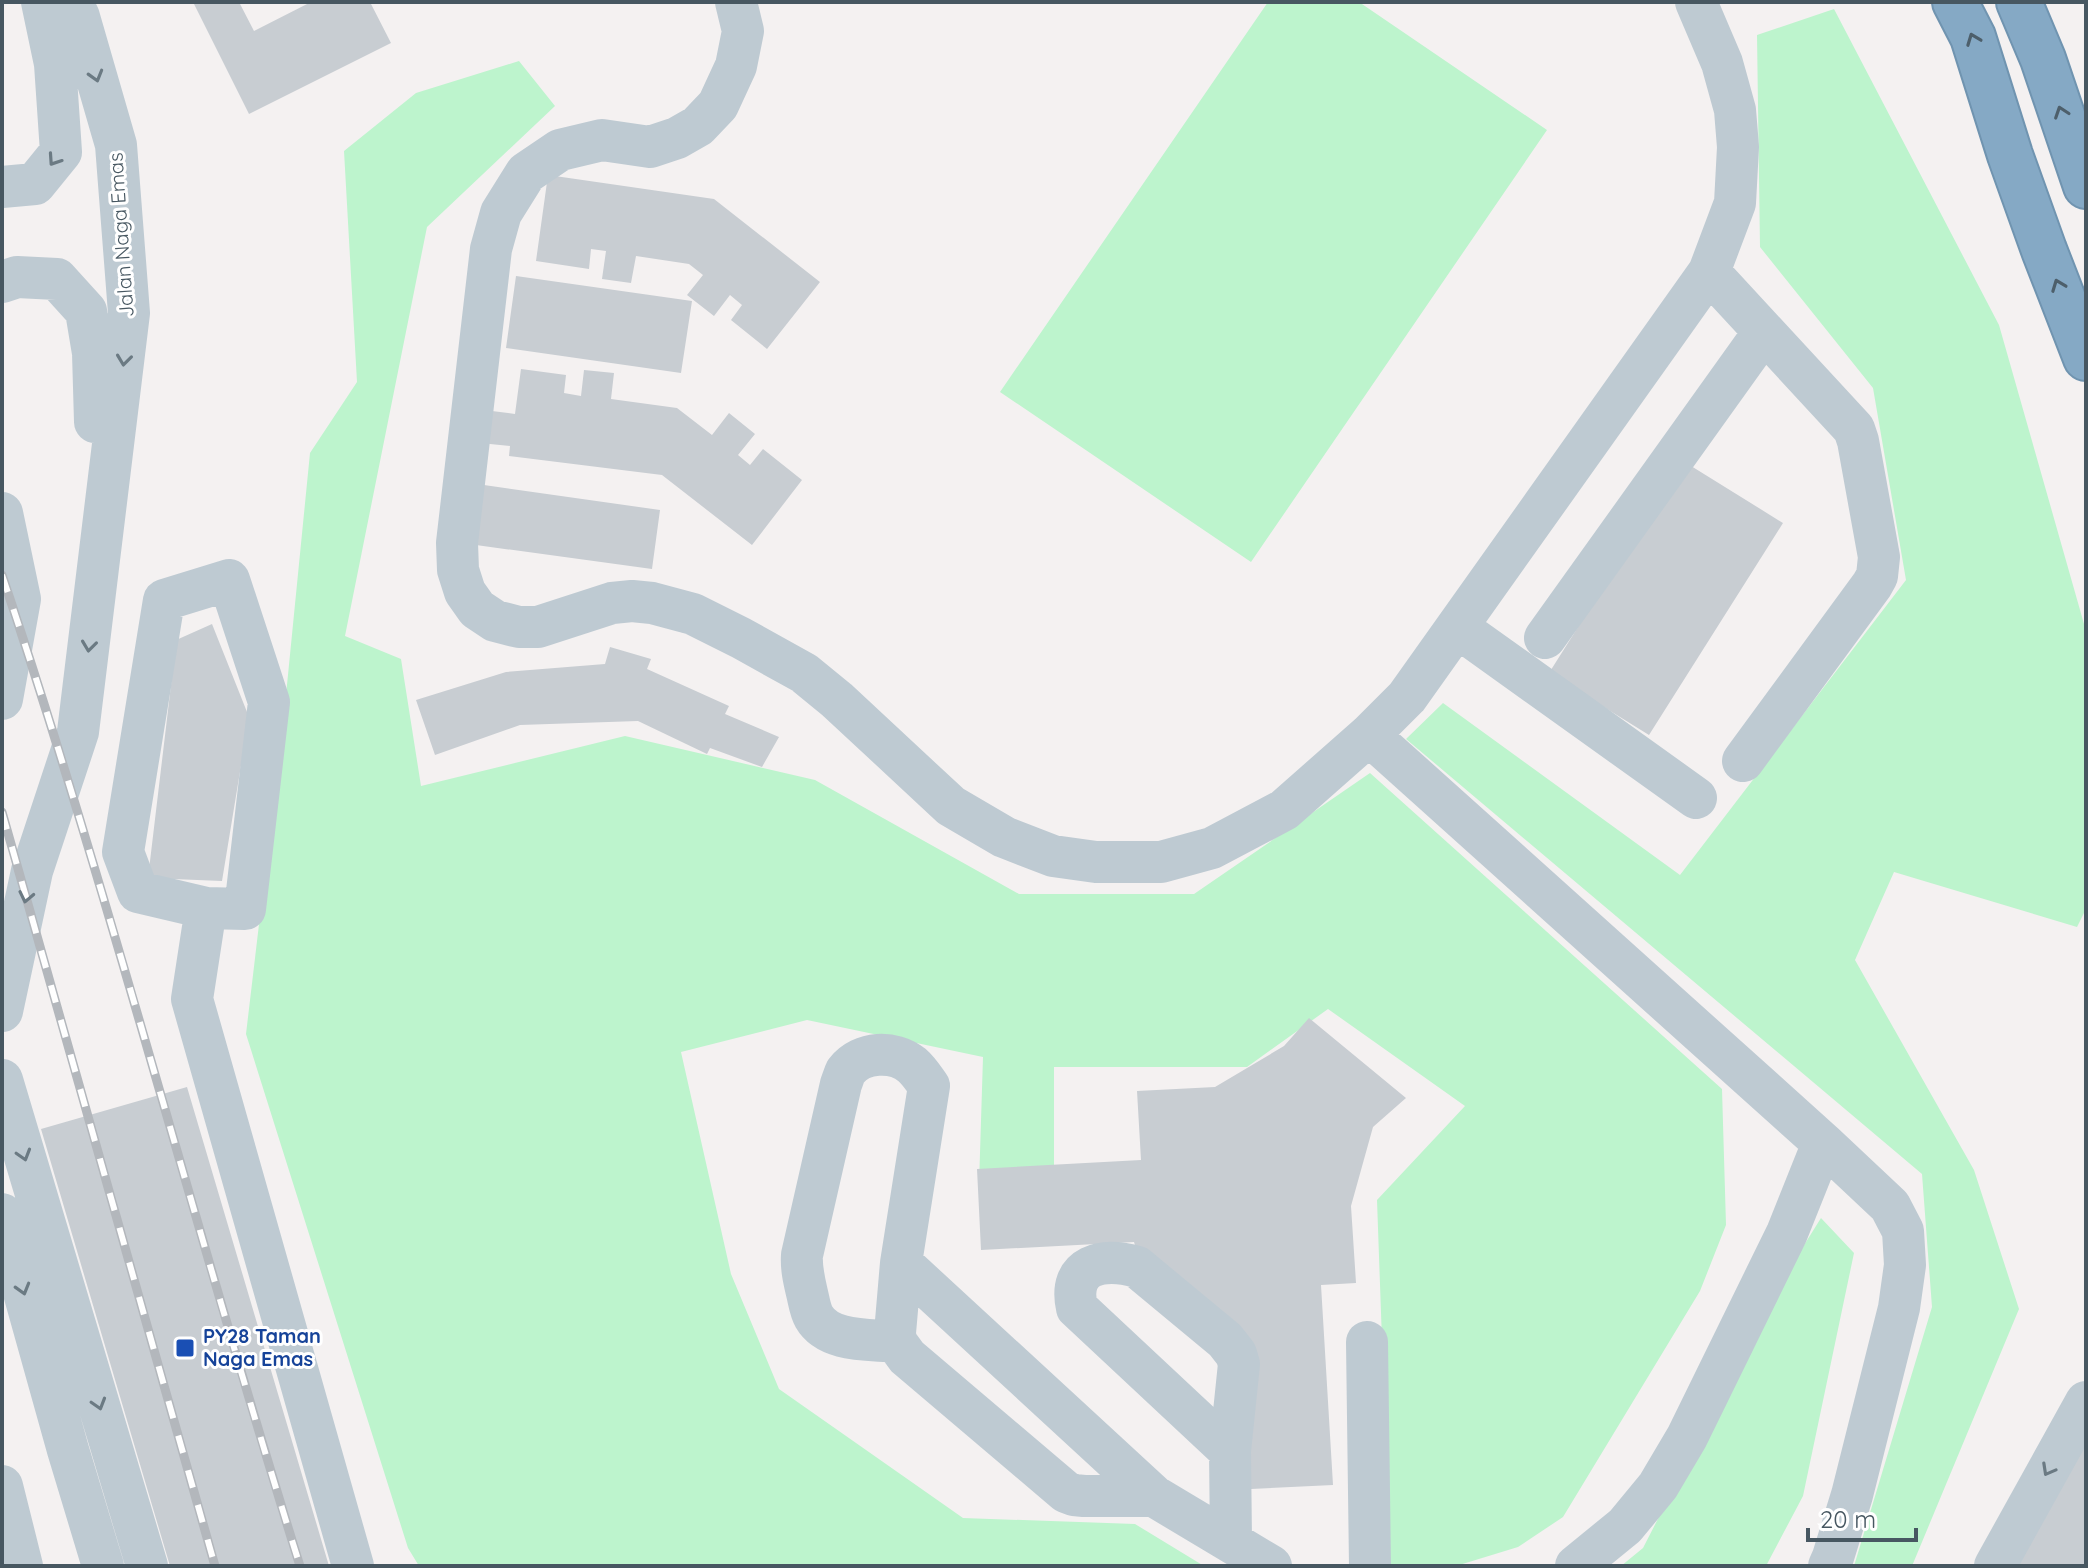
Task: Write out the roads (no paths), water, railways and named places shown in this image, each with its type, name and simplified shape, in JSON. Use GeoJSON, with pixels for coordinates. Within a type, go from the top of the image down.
{"type":"FeatureCollection","features":[{"type":"Feature","properties":{"kind":"highway"},"geometry":{"type":"LineString","coordinates":[[1955,2],[1973,37],[2010,155],[2086,358]]}},
{"type":"Feature","properties":{"kind":"highway"},"geometry":{"type":"LineString","coordinates":[[2019,2],[2043,59],[2086,186]]}},
{"type":"Feature","properties":{"kind":"street"},"geometry":{"type":"LineString","coordinates":[[2,187],[35,184],[61,152],[55,64],[42,2]]}},
{"type":"Feature","properties":{"kind":"street","name":"Jalan Naga Emas"},"geometry":{"type":"LineString","coordinates":[[2,1011],[32,871],[78,732],[129,313],[116,145],[72,2]]}},
{"type":"Feature","properties":{"kind":"street"},"geometry":{"type":"LineString","coordinates":[[736,2],[743,31],[736,66],[718,105],[698,126],[677,138],[650,147],[602,140],[560,150],[526,173],[501,213],[491,249],[457,543],[458,570],[465,592],[477,609],[495,621],[519,627],[538,627],[612,603],[632,601],[693,614],[804,673],[951,806],[1004,837],[1053,856],[1096,862],[1161,862],[1212,848],[1284,810],[1369,735],[1407,697],[1709,272],[1735,203],[1738,147],[1735,110],[1722,63],[1696,2]]}},
{"type":"Feature","properties":{"kind":"street"},"geometry":{"type":"LineString","coordinates":[[1709,272],[1854,429],[1879,557],[1879,567],[1872,585],[1743,761]]}},
{"type":"Feature","properties":{"kind":"street","name":"Jalan Naga Emas"},"geometry":{"type":"LineString","coordinates":[[2,282],[17,277],[57,279],[86,311],[93,353],[99,568]]}},
{"type":"Feature","properties":{"kind":"street"},"geometry":{"type":"LineString","coordinates":[[1545,638],[1764,332]]}},
{"type":"Feature","properties":{"kind":"street"},"geometry":{"type":"LineString","coordinates":[[2,513],[20,599],[2,699]]}},
{"type":"Feature","properties":{"kind":"street"},"geometry":{"type":"LineString","coordinates":[[2,532],[20,599]]}},
{"type":"Feature","properties":{"kind":"street"},"geometry":{"type":"LineString","coordinates":[[229,580],[269,702],[245,909],[206,908],[138,892],[123,852],[164,600],[229,580]]}},
{"type":"Feature","properties":{"kind":"street"},"geometry":{"type":"LineString","coordinates":[[1457,627],[1696,798]]}},
{"type":"Feature","properties":{"kind":"street"},"geometry":{"type":"LineString","coordinates":[[1369,735],[1890,1206],[1903,1231],[1905,1265],[1899,1308],[1848,1508],[1829,1566]]}},
{"type":"Feature","properties":{"kind":"street"},"geometry":{"type":"LineString","coordinates":[[206,908],[192,999],[353,1566]]}},
{"type":"Feature","properties":{"kind":"street"},"geometry":{"type":"LineString","coordinates":[[896,1342],[843,1337],[822,1327],[814,1318],[802,1271],[802,1255],[841,1084],[847,1071],[857,1061],[870,1055],[885,1055],[909,1062],[929,1086],[901,1263],[894,1324],[896,1342],[907,1357],[1066,1492],[1084,1496],[1154,1496]]}},
{"type":"Feature","properties":{"kind":"street"},"geometry":{"type":"LineString","coordinates":[[2,1080],[147,1566]]}},
{"type":"Feature","properties":{"kind":"street"},"geometry":{"type":"LineString","coordinates":[[1576,1566],[1625,1526],[1658,1486],[1687,1437],[1787,1233],[1823,1143]]}},
{"type":"Feature","properties":{"kind":"street"},"geometry":{"type":"LineString","coordinates":[[2,1214],[103,1566]]}},
{"type":"Feature","properties":{"kind":"street"},"geometry":{"type":"LineString","coordinates":[[1230,1451],[1077,1308],[1074,1297],[1077,1281],[1088,1267],[1102,1262],[1120,1262],[1137,1267],[1236,1354],[1239,1373],[1230,1451],[1231,1541]]}},
{"type":"Feature","properties":{"kind":"street"},"geometry":{"type":"LineString","coordinates":[[901,1263],[1154,1496],[1271,1566]]}},
{"type":"Feature","properties":{"kind":"street"},"geometry":{"type":"LineString","coordinates":[[1367,1342],[1370,1566]]}},
{"type":"Feature","properties":{"kind":"street"},"geometry":{"type":"LineString","coordinates":[[1995,1566],[2086,1402]]}},
{"type":"Feature","properties":{"kind":"street"},"geometry":{"type":"LineString","coordinates":[[68,1450],[73,1566]]}},
{"type":"Feature","properties":{"kind":"street"},"geometry":{"type":"LineString","coordinates":[[2,1486],[22,1566]]}},
{"type":"Feature","properties":{"kind":"railway"},"geometry":{"type":"LineString","coordinates":[[2,575],[80,822],[300,1566]]}},
{"type":"Feature","properties":{"kind":"railway"},"geometry":{"type":"LineString","coordinates":[[2,812],[215,1566]]}},
{"type":"Feature","properties":{"kind":"place","name":"PY28 Taman Naga Emas"},"geometry":{"type":"Point","coordinates":[185,1348]}}]}
